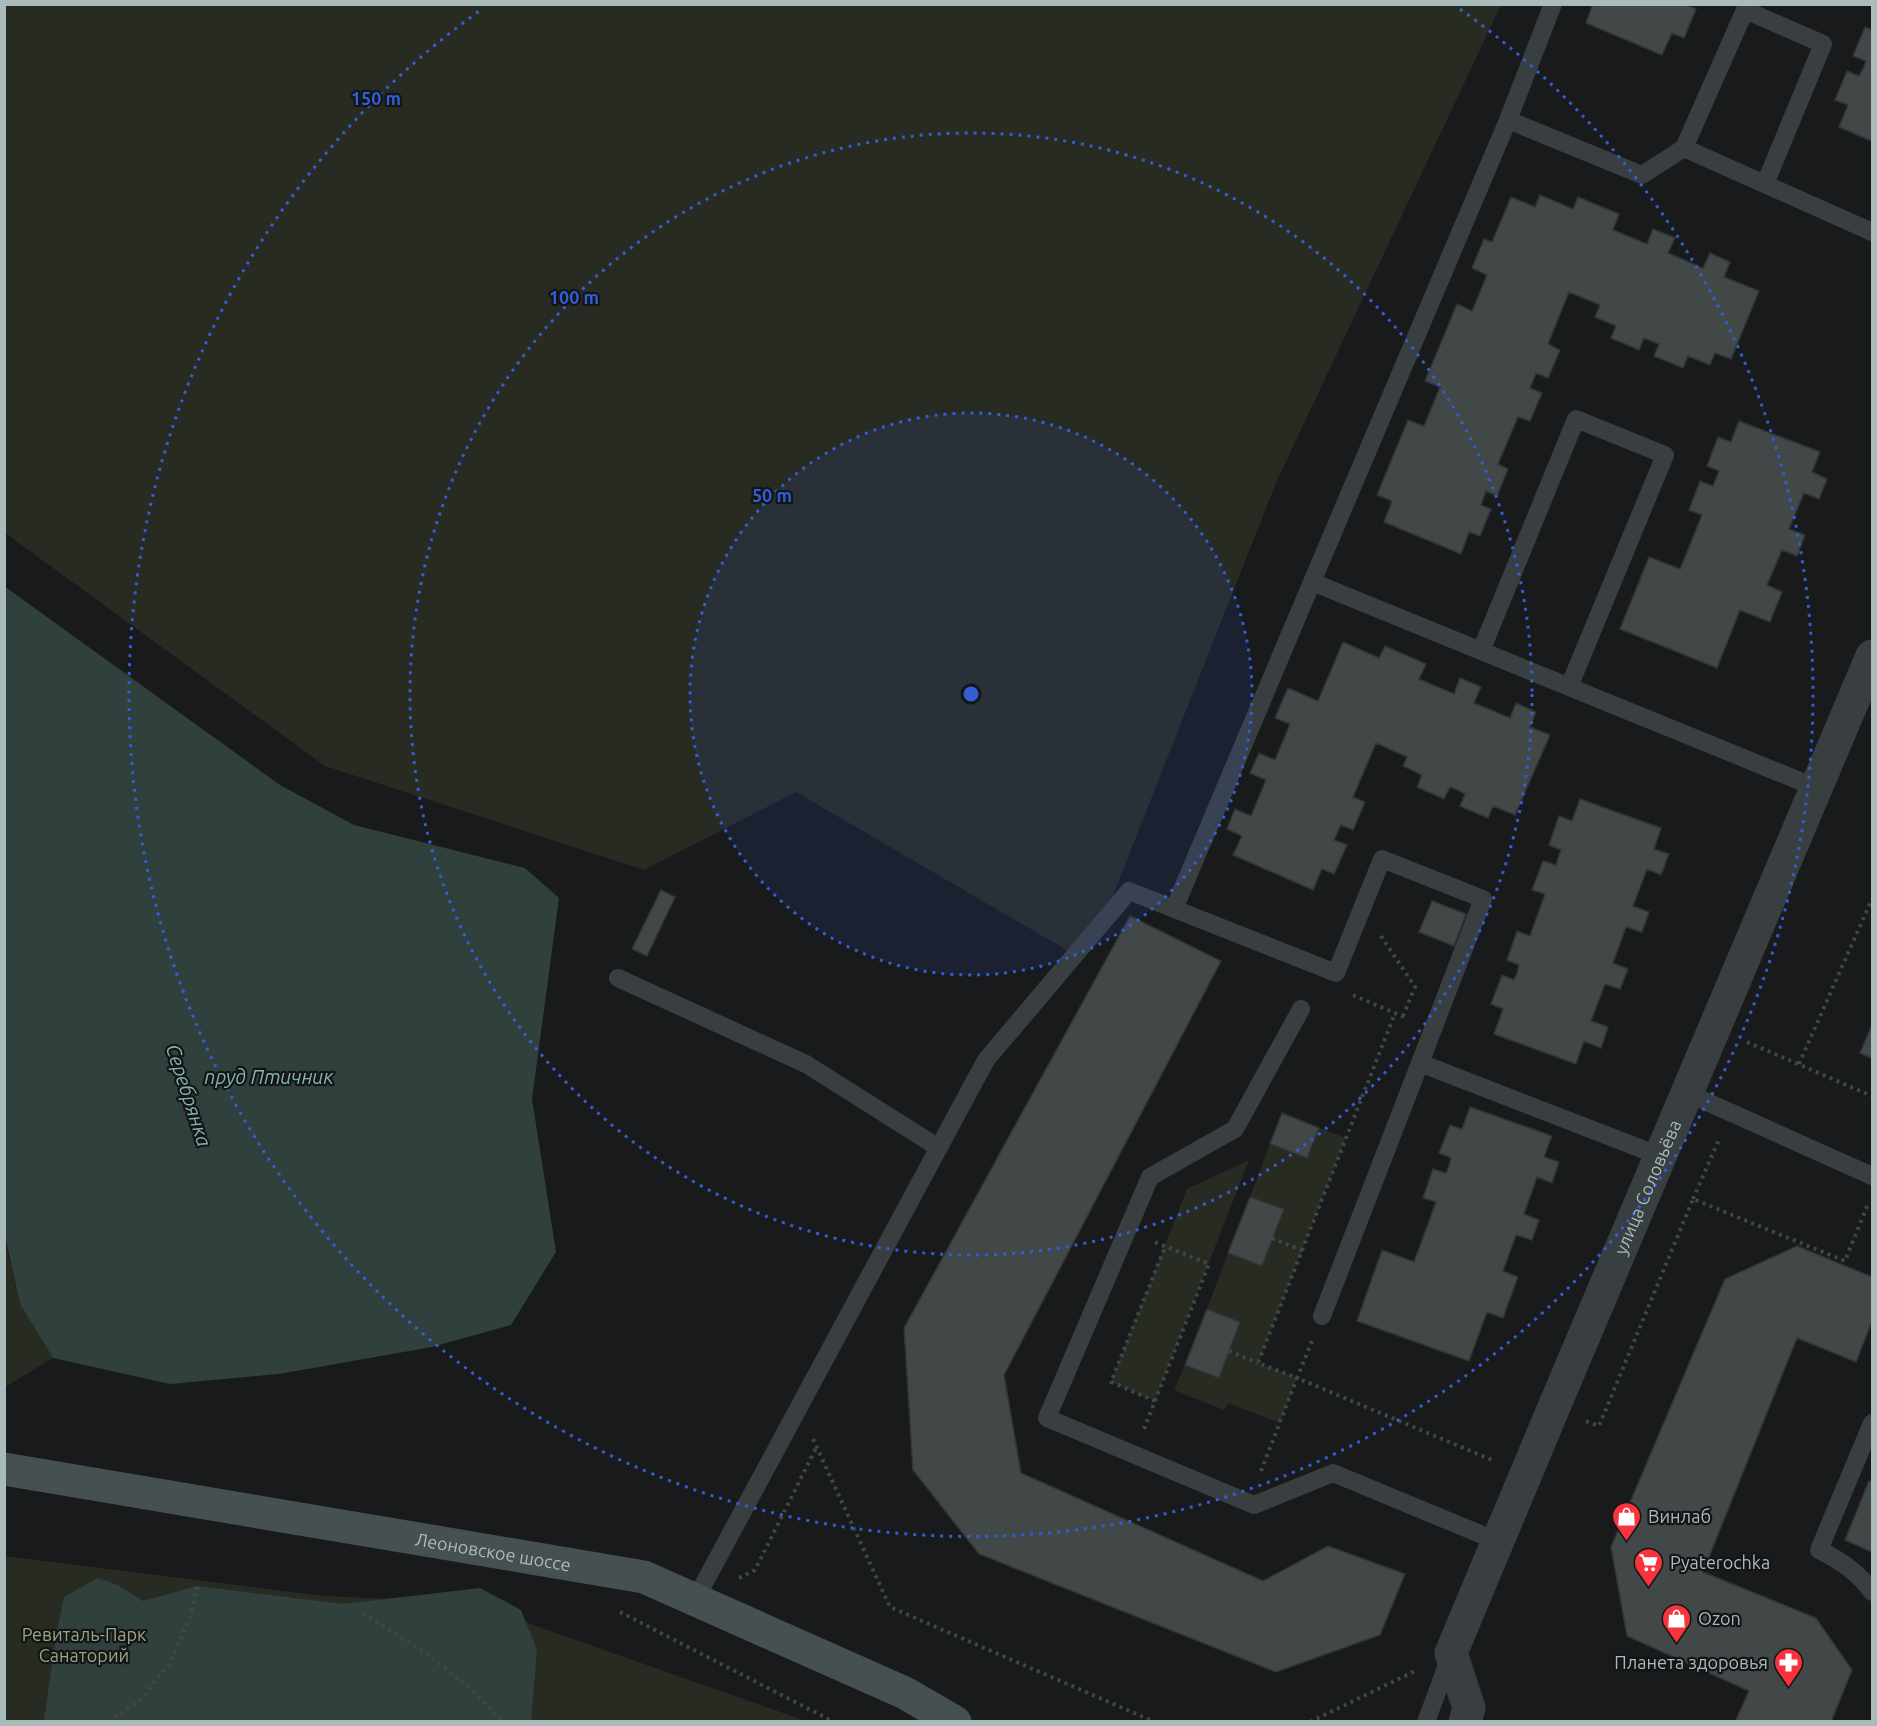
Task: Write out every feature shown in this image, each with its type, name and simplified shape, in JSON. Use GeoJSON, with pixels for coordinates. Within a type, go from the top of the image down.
{"type":"FeatureCollection","features":[{"type":"Feature","properties":{"kind":"main road","name":"Леоновское шоссе"},"geometry":{"type":"LineString","coordinates":[[4,1469],[644,1577],[905,1693],[955,1722]]}},
{"type":"Feature","properties":{"kind":"street","name":"улица Соловьёва"},"geometry":{"type":"LineString","coordinates":[[1451,1653],[1872,656]]}},
{"type":"Feature","properties":{"kind":"street"},"geometry":{"type":"LineString","coordinates":[[1451,1653],[1469,1708],[1465,1722]]}},
{"type":"Feature","properties":{"kind":"lane"},"geometry":{"type":"LineString","coordinates":[[1174,909],[1508,120],[1554,4]]}},
{"type":"Feature","properties":{"kind":"lane"},"geometry":{"type":"LineString","coordinates":[[1508,120],[1642,175],[1684,148],[1745,10],[1823,44],[1765,184]]}},
{"type":"Feature","properties":{"kind":"lane"},"geometry":{"type":"LineString","coordinates":[[1684,148],[1872,232]]}},
{"type":"Feature","properties":{"kind":"lane"},"geometry":{"type":"LineString","coordinates":[[1480,651],[1576,419],[1665,455],[1569,687]]}},
{"type":"Feature","properties":{"kind":"lane"},"geometry":{"type":"LineString","coordinates":[[1312,582],[1816,788]]}},
{"type":"Feature","properties":{"kind":"lane"},"geometry":{"type":"LineString","coordinates":[[695,1600],[986,1060],[1129,891],[1336,973],[1382,859],[1483,899],[1322,1316]]}},
{"type":"Feature","properties":{"kind":"lane"},"geometry":{"type":"LineString","coordinates":[[618,978],[806,1064],[939,1148]]}},
{"type":"Feature","properties":{"kind":"lane"},"geometry":{"type":"LineString","coordinates":[[1301,1009],[1234,1129],[1150,1177],[1047,1418],[1254,1505],[1333,1473],[1497,1541]]}},
{"type":"Feature","properties":{"kind":"lane"},"geometry":{"type":"LineString","coordinates":[[1420,1063],[1660,1156]]}},
{"type":"Feature","properties":{"kind":"lane"},"geometry":{"type":"LineString","coordinates":[[1686,1094],[1872,1176]]}},
{"type":"Feature","properties":{"kind":"lane"},"geometry":{"type":"LineString","coordinates":[[1872,1423],[1819,1550],[1838,1559],[1854,1571],[1872,1592]]}},
{"type":"Feature","properties":{"kind":"lane"},"geometry":{"type":"LineString","coordinates":[[1426,1722],[1451,1653]]}},
{"type":"Feature","properties":{"kind":"path"},"geometry":{"type":"LineString","coordinates":[[1799,1064],[1872,899]]}},
{"type":"Feature","properties":{"kind":"path"},"geometry":{"type":"LineString","coordinates":[[1362,908],[1415,987],[1403,1016]]}},
{"type":"Feature","properties":{"kind":"path"},"geometry":{"type":"LineString","coordinates":[[1336,973],[1331,986],[1433,1029]]}},
{"type":"Feature","properties":{"kind":"path"},"geometry":{"type":"LineString","coordinates":[[1258,1363],[1395,1013]]}},
{"type":"Feature","properties":{"kind":"path"},"geometry":{"type":"LineString","coordinates":[[1714,1028],[1872,1096]]}},
{"type":"Feature","properties":{"kind":"path"},"geometry":{"type":"LineString","coordinates":[[1554,1407],[1599,1426],[1730,1113]]}},
{"type":"Feature","properties":{"kind":"path"},"geometry":{"type":"LineString","coordinates":[[1693,1199],[1845,1261],[1869,1202]]}},
{"type":"Feature","properties":{"kind":"path"},"geometry":{"type":"LineString","coordinates":[[1127,1231],[1209,1264],[1134,1455]]}},
{"type":"Feature","properties":{"kind":"path"},"geometry":{"type":"LineString","coordinates":[[1272,1238],[1303,1251]]}},
{"type":"Feature","properties":{"kind":"path"},"geometry":{"type":"LineString","coordinates":[[1155,1401],[1111,1382],[1165,1246]]}},
{"type":"Feature","properties":{"kind":"path"},"geometry":{"type":"LineString","coordinates":[[1249,1502],[1322,1316]]}},
{"type":"Feature","properties":{"kind":"path"},"geometry":{"type":"LineString","coordinates":[[1228,1351],[1298,1378],[1525,1474]]}},
{"type":"Feature","properties":{"kind":"path"},"geometry":{"type":"LineString","coordinates":[[800,1408],[890,1607],[1155,1722]]}},
{"type":"Feature","properties":{"kind":"path"},"geometry":{"type":"LineString","coordinates":[[108,1722],[141,1699],[171,1661],[190,1617],[197,1586]]}},
{"type":"Feature","properties":{"kind":"path"},"geometry":{"type":"LineString","coordinates":[[363,1614],[437,1661],[489,1706],[501,1722]]}},
{"type":"Feature","properties":{"kind":"path"},"geometry":{"type":"LineString","coordinates":[[1310,1722],[1451,1653]]}},
{"type":"Feature","properties":{"kind":"green space"},"geometry":{"type":"Polygon","coordinates":[[[5,5],[1501,5],[1276,483],[1102,923],[1075,955],[796,792],[644,870],[325,766],[5,533],[5,5]]]}},
{"type":"Feature","properties":{"kind":"green space"},"geometry":{"type":"Polygon","coordinates":[[[1319,1128],[1346,1138],[1258,1363],[1297,1378],[1280,1423],[1228,1403],[1224,1410],[1174,1390],[1185,1365],[1219,1377],[1240,1322],[1207,1309],[1228,1253],[1262,1266],[1283,1209],[1250,1197],[1270,1144],[1307,1158],[1319,1128]]]}},
{"type":"Feature","properties":{"kind":"green space"},"geometry":{"type":"Polygon","coordinates":[[[1249,1160],[1155,1401],[1111,1382],[1187,1189],[1249,1160]]]}},
{"type":"Feature","properties":{"kind":"green space"},"geometry":{"type":"Polygon","coordinates":[[[4,1236],[20,1304],[53,1358],[5,1387],[4,1236]]]}},
{"type":"Feature","properties":{"kind":"green space","name":"Ревиталь-Парк Санаторий"},"geometry":{"type":"Polygon","coordinates":[[[5,1556],[324,1596],[468,1602],[806,1721],[5,1722],[5,1556]]]}},
{"type":"Feature","properties":{"kind":"water","name":"пруд Птичник"},"geometry":{"type":"Polygon","coordinates":[[[4,586],[280,785],[354,825],[525,868],[559,898],[532,1099],[556,1252],[511,1325],[432,1347],[279,1374],[170,1384],[53,1358],[20,1304],[5,1236],[4,586]]]}},
{"type":"Feature","properties":{"kind":"water","name":"Ревиталь-Парк Санаторий"},"geometry":{"type":"Polygon","coordinates":[[[98,1578],[118,1585],[143,1601],[197,1586],[343,1604],[480,1588],[521,1610],[537,1650],[531,1721],[44,1721],[56,1635],[64,1597],[98,1578]]]}},
{"type":"Feature","properties":{"kind":"building"},"geometry":{"type":"Polygon","coordinates":[[[1593,4],[1684,4],[1696,9],[1684,38],[1672,33],[1662,55],[1586,23],[1593,4]]]}},
{"type":"Feature","properties":{"kind":"building"},"geometry":{"type":"Polygon","coordinates":[[[1865,27],[1872,30],[1872,141],[1839,127],[1848,105],[1835,100],[1847,71],[1859,76],[1863,69],[1866,61],[1853,56],[1865,27]]]}},
{"type":"Feature","properties":{"kind":"building"},"geometry":{"type":"Polygon","coordinates":[[[1540,195],[1573,209],[1578,197],[1619,214],[1613,230],[1647,244],[1653,229],[1675,238],[1668,253],[1703,268],[1710,253],[1730,262],[1724,277],[1759,291],[1731,359],[1715,353],[1710,365],[1688,356],[1683,368],[1654,356],[1659,344],[1644,338],[1639,350],[1611,338],[1616,326],[1595,317],[1600,305],[1569,292],[1548,344],[1560,350],[1548,378],[1536,373],[1530,388],[1542,393],[1530,421],[1518,417],[1498,464],[1508,469],[1497,496],[1486,491],[1481,505],[1491,509],[1480,536],[1469,532],[1461,554],[1384,522],[1392,501],[1377,495],[1408,420],[1424,426],[1440,387],[1425,381],[1457,304],[1472,311],[1487,275],[1472,268],[1484,239],[1492,242],[1511,197],[1535,207],[1540,195]]]}},
{"type":"Feature","properties":{"kind":"building"},"geometry":{"type":"Polygon","coordinates":[[[1739,421],[1820,452],[1812,472],[1827,479],[1819,499],[1804,493],[1789,529],[1805,535],[1797,556],[1782,550],[1767,585],[1782,592],[1770,622],[1740,610],[1717,668],[1620,629],[1649,557],[1680,569],[1702,515],[1689,510],[1700,481],[1713,486],[1719,471],[1707,466],[1718,437],[1731,442],[1739,421]]]}},
{"type":"Feature","properties":{"kind":"building"},"geometry":{"type":"Polygon","coordinates":[[[1343,642],[1379,658],[1385,646],[1426,664],[1419,679],[1454,694],[1460,678],[1481,687],[1474,703],[1510,718],[1516,703],[1536,712],[1530,727],[1550,735],[1515,815],[1493,806],[1488,818],[1460,806],[1465,794],[1458,790],[1450,787],[1444,799],[1417,787],[1422,775],[1403,766],[1407,757],[1376,743],[1353,797],[1365,802],[1353,830],[1341,825],[1334,840],[1347,845],[1334,874],[1322,869],[1313,890],[1233,855],[1242,836],[1227,829],[1235,809],[1251,816],[1266,780],[1250,773],[1259,753],[1275,760],[1290,724],[1275,718],[1288,688],[1318,701],[1343,642]]]}},
{"type":"Feature","properties":{"kind":"building"},"geometry":{"type":"Polygon","coordinates":[[[1580,799],[1661,828],[1654,849],[1669,854],[1661,875],[1647,869],[1633,906],[1649,912],[1642,932],[1626,927],[1613,963],[1628,969],[1620,989],[1605,984],[1591,1021],[1608,1027],[1601,1048],[1584,1041],[1576,1064],[1494,1034],[1503,1009],[1491,1004],[1502,975],[1514,980],[1517,973],[1519,965],[1507,960],[1517,931],[1530,936],[1545,894],[1532,890],[1543,861],[1556,865],[1561,850],[1549,845],[1559,816],[1572,821],[1580,799]]]}},
{"type":"Feature","properties":{"kind":"building"},"geometry":{"type":"Polygon","coordinates":[[[661,890],[675,897],[647,956],[632,949],[661,890]]]}},
{"type":"Feature","properties":{"kind":"building"},"geometry":{"type":"Polygon","coordinates":[[[1432,901],[1466,914],[1454,946],[1419,932],[1432,901]]]}},
{"type":"Feature","properties":{"kind":"building"},"geometry":{"type":"Polygon","coordinates":[[[1130,916],[1221,961],[1004,1375],[1021,1473],[1263,1581],[1328,1546],[1405,1574],[1380,1635],[1276,1672],[979,1554],[913,1470],[904,1328],[1130,916]]]}},
{"type":"Feature","properties":{"kind":"building"},"geometry":{"type":"Polygon","coordinates":[[[1872,1025],[1872,1058],[1860,1053],[1872,1025]]]}},
{"type":"Feature","properties":{"kind":"building"},"geometry":{"type":"Polygon","coordinates":[[[1470,1107],[1552,1136],[1544,1157],[1559,1162],[1552,1183],[1537,1177],[1524,1214],[1539,1220],[1532,1240],[1516,1235],[1503,1271],[1518,1277],[1503,1318],[1487,1312],[1469,1361],[1357,1321],[1382,1250],[1414,1262],[1436,1202],[1423,1198],[1433,1169],[1446,1173],[1451,1158],[1439,1153],[1450,1125],[1462,1129],[1470,1107]]]}},
{"type":"Feature","properties":{"kind":"building"},"geometry":{"type":"Polygon","coordinates":[[[1282,1113],[1319,1128],[1307,1158],[1270,1144],[1282,1113]]]}},
{"type":"Feature","properties":{"kind":"building"},"geometry":{"type":"Polygon","coordinates":[[[1250,1197],[1284,1209],[1262,1266],[1228,1253],[1250,1197]]]}},
{"type":"Feature","properties":{"kind":"building"},"geometry":{"type":"Polygon","coordinates":[[[1797,1246],[1872,1277],[1872,1321],[1856,1362],[1797,1338],[1703,1572],[1816,1618],[1852,1670],[1831,1722],[1735,1722],[1749,1691],[1627,1636],[1611,1547],[1725,1279],[1797,1246]]]}},
{"type":"Feature","properties":{"kind":"building"},"geometry":{"type":"Polygon","coordinates":[[[1207,1309],[1240,1322],[1219,1378],[1185,1365],[1207,1309]]]}},
{"type":"Feature","properties":{"kind":"building"},"geometry":{"type":"Polygon","coordinates":[[[1869,1481],[1872,1482],[1872,1552],[1845,1540],[1869,1481]]]}},
{"type":"Feature","properties":{"kind":"place","name":"Винлаб"},"geometry":{"type":"Point","coordinates":[1627,1542]}},
{"type":"Feature","properties":{"kind":"place","name":"Pyaterochka"},"geometry":{"type":"Point","coordinates":[1649,1588]}},
{"type":"Feature","properties":{"kind":"place","name":"Ozon"},"geometry":{"type":"Point","coordinates":[1677,1644]}},
{"type":"Feature","properties":{"kind":"place","name":"Планета здоровья"},"geometry":{"type":"Point","coordinates":[1789,1688]}},
{"type":"Feature","properties":{"kind":"water label","name":"Серебрянка"},"geometry":{"type":"Point","coordinates":[189,1095]}}]}
